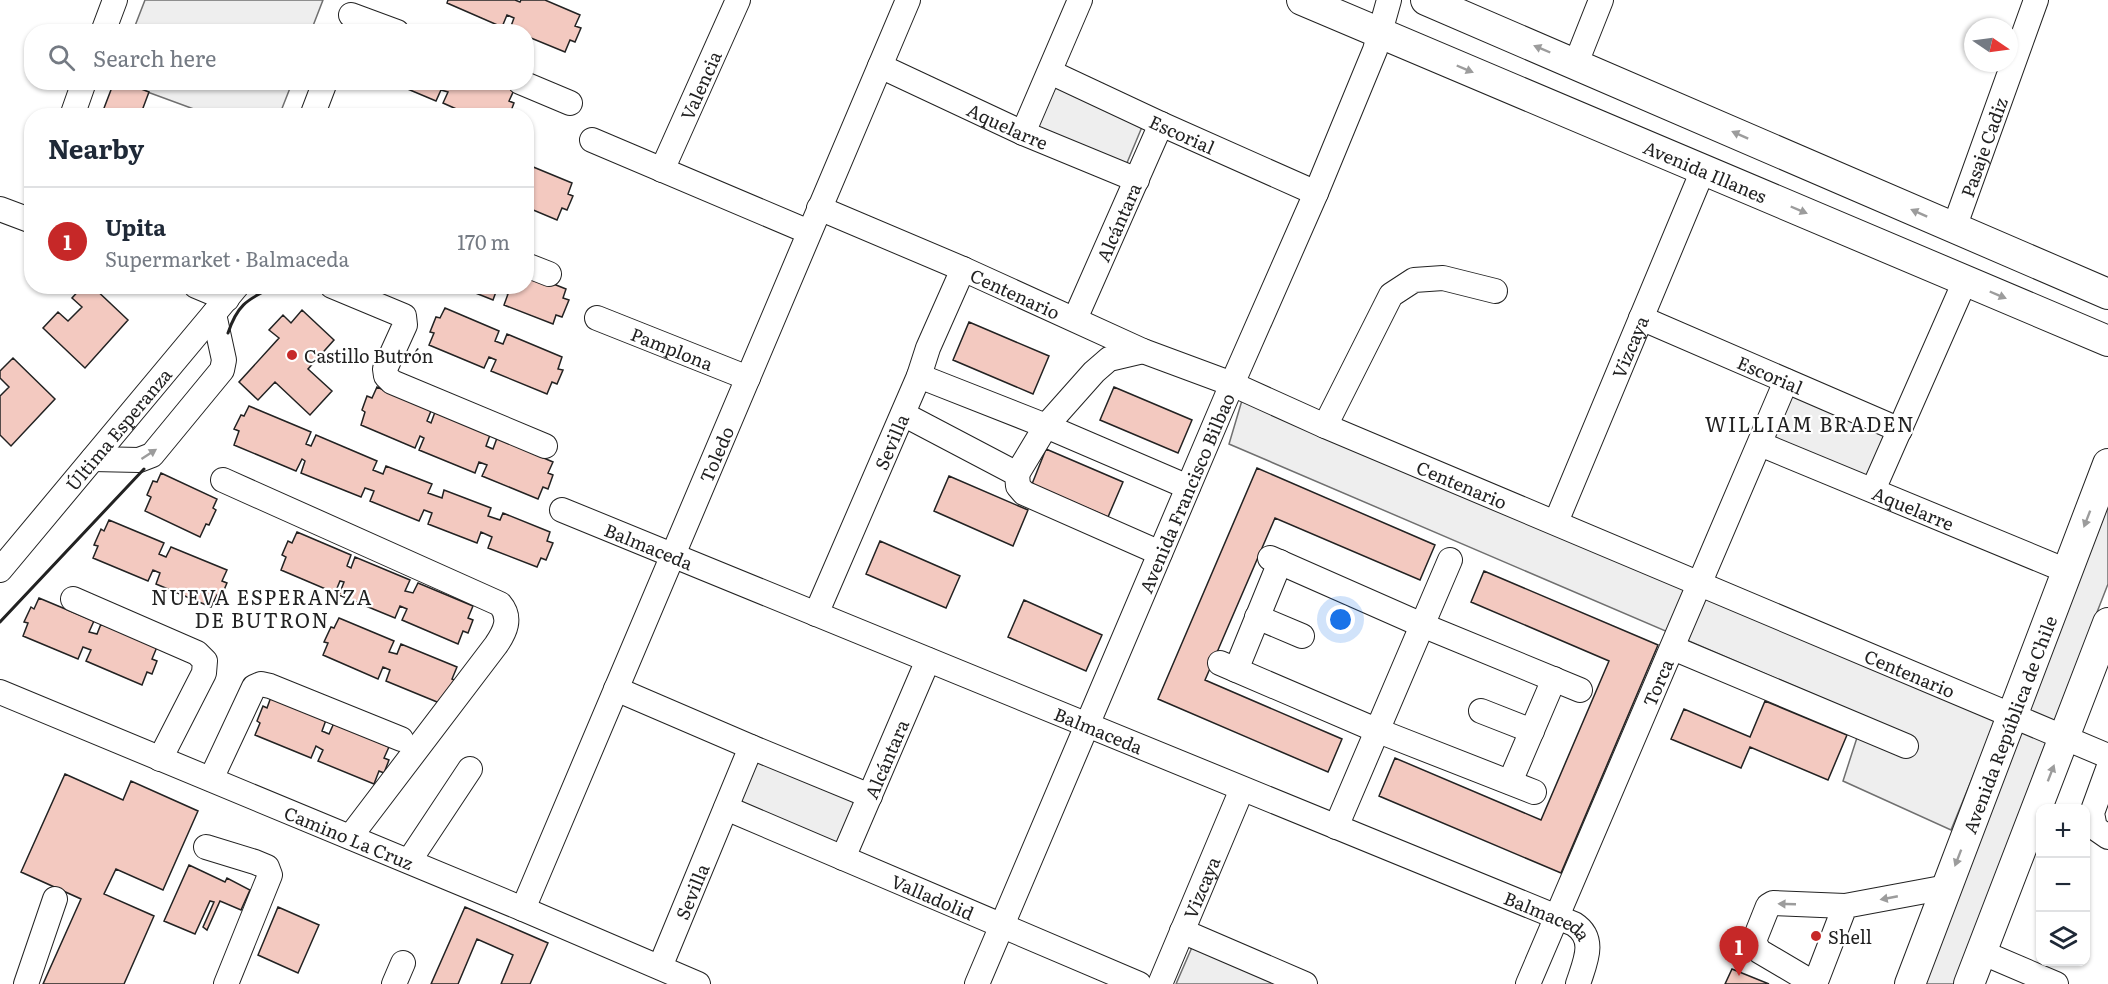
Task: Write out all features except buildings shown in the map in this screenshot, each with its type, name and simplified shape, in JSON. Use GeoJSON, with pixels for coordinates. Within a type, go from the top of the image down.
{"type":"FeatureCollection","features":[{"type":"Feature","properties":{"kind":"main road","name":"Avenida Illanes"},"geometry":{"type":"LineString","coordinates":[[1302,0],[2108,341]]}},
{"type":"Feature","properties":{"kind":"main road"},"geometry":{"type":"LineString","coordinates":[[1426,0],[2108,294]]}},
{"type":"Feature","properties":{"kind":"main road","name":"Avenida República de Chile"},"geometry":{"type":"LineString","coordinates":[[1910,984],[2106,475]]}},
{"type":"Feature","properties":{"kind":"main road"},"geometry":{"type":"LineString","coordinates":[[1969,984],[2108,624]]}},
{"type":"Feature","properties":{"kind":"street"},"geometry":{"type":"LineString","coordinates":[[107,24],[115,0]]}},
{"type":"Feature","properties":{"kind":"street","name":"Valencia"},"geometry":{"type":"LineString","coordinates":[[662,170],[738,0]]}},
{"type":"Feature","properties":{"kind":"street","name":"Toledo"},"geometry":{"type":"LineString","coordinates":[[523,909],[908,0]]}},
{"type":"Feature","properties":{"kind":"street"},"geometry":{"type":"LineString","coordinates":[[1023,133],[1080,0]]}},
{"type":"Feature","properties":{"kind":"street","name":"Avenida Francisco Bilbao"},"geometry":{"type":"LineString","coordinates":[[977,984],[1232,384],[1316,193],[1381,33],[1389,0]]}},
{"type":"Feature","properties":{"kind":"street"},"geometry":{"type":"LineString","coordinates":[[1576,63],[1601,0]]}},
{"type":"Feature","properties":{"kind":"street","name":"Pasaje Cadiz"},"geometry":{"type":"LineString","coordinates":[[1954,228],[2036,0]]}},
{"type":"Feature","properties":{"kind":"street"},"geometry":{"type":"LineString","coordinates":[[351,15],[375,24]]}},
{"type":"Feature","properties":{"kind":"street","name":"Aquelarre"},"geometry":{"type":"LineString","coordinates":[[880,66],[1023,133],[1137,180]]}},
{"type":"Feature","properties":{"kind":"street","name":"Escorial"},"geometry":{"type":"LineString","coordinates":[[1050,72],[1316,193]]}},
{"type":"Feature","properties":{"kind":"street"},"geometry":{"type":"LineString","coordinates":[[534,88],[570,103]]}},
{"type":"Feature","properties":{"kind":"street"},"geometry":{"type":"LineString","coordinates":[[75,108],[81,90]]}},
{"type":"Feature","properties":{"kind":"street"},"geometry":{"type":"LineString","coordinates":[[315,108],[322,90]]}},
{"type":"Feature","properties":{"kind":"street","name":"Alcántara"},"geometry":{"type":"LineString","coordinates":[[1075,319],[1161,124]]}},
{"type":"Feature","properties":{"kind":"street"},"geometry":{"type":"LineString","coordinates":[[592,140],[809,232]]}},
{"type":"Feature","properties":{"kind":"street","name":"Vizcaya"},"geometry":{"type":"LineString","coordinates":[[1556,522],[1703,170]]}},
{"type":"Feature","properties":{"kind":"street","name":"Centenario"},"geometry":{"type":"LineString","coordinates":[[819,208],[963,269],[1143,351],[1232,384],[1325,426],[2108,756]]}},
{"type":"Feature","properties":{"kind":"street"},"geometry":{"type":"LineString","coordinates":[[0,209],[24,218]]}},
{"type":"Feature","properties":{"kind":"street"},"geometry":{"type":"LineString","coordinates":[[534,268],[549,274]]}},
{"type":"Feature","properties":{"kind":"street","name":"Sevilla"},"geometry":{"type":"LineString","coordinates":[[816,614],[963,269]]}},
{"type":"Feature","properties":{"kind":"street"},"geometry":{"type":"LineString","coordinates":[[1325,426],[1391,295],[1414,280],[1443,278],[1495,291]]}},
{"type":"Feature","properties":{"kind":"street"},"geometry":{"type":"LineString","coordinates":[[1873,490],[1965,281]]}},
{"type":"Feature","properties":{"kind":"street"},"geometry":{"type":"LineString","coordinates":[[351,294],[404,316],[405,325],[386,369],[386,376],[393,382],[545,446]]}},
{"type":"Feature","properties":{"kind":"street"},"geometry":{"type":"LineString","coordinates":[[93,459],[139,460],[152,455],[222,370],[226,300]]}},
{"type":"Feature","properties":{"kind":"street","name":"Última Esperanza"},"geometry":{"type":"LineString","coordinates":[[0,570],[226,300]]}},
{"type":"Feature","properties":{"kind":"street","name":"Pamplona"},"geometry":{"type":"LineString","coordinates":[[597,318],[748,378]]}},
{"type":"Feature","properties":{"kind":"street","name":"Escorial"},"geometry":{"type":"LineString","coordinates":[[1641,318],[1900,430]]}},
{"type":"Feature","properties":{"kind":"street"},"geometry":{"type":"LineString","coordinates":[[1143,351],[1109,359],[1094,372],[1046,426],[1017,474],[1018,486],[1024,493],[1160,553]]}},
{"type":"Feature","properties":{"kind":"street"},"geometry":{"type":"LineString","coordinates":[[919,376],[1046,426],[1188,488]]}},
{"type":"Feature","properties":{"kind":"street","name":"Torca"},"geometry":{"type":"LineString","coordinates":[[1528,984],[1786,381]]}},
{"type":"Feature","properties":{"kind":"street"},"geometry":{"type":"LineString","coordinates":[[903,414],[1017,474]]}},
{"type":"Feature","properties":{"kind":"street","name":"Aquelarre"},"geometry":{"type":"LineString","coordinates":[[1760,444],[2067,572]]}},
{"type":"Feature","properties":{"kind":"street"},"geometry":{"type":"LineString","coordinates":[[223,480],[500,604],[505,610],[507,618],[505,632],[350,837]]}},
{"type":"Feature","properties":{"kind":"street","name":"Balmaceda"},"geometry":{"type":"LineString","coordinates":[[562,510],[1574,924],[1583,930],[1588,942],[1587,958],[1578,984]]}},
{"type":"Feature","properties":{"kind":"street"},"geometry":{"type":"LineString","coordinates":[[1534,792],[1376,730],[1228,666],[1257,617],[1275,560],[1422,625],[1580,690]]}},
{"type":"Feature","properties":{"kind":"street"},"geometry":{"type":"LineString","coordinates":[[1336,827],[1450,560]]}},
{"type":"Feature","properties":{"kind":"street"},"geometry":{"type":"LineString","coordinates":[[73,600],[197,653],[205,661],[204,674],[160,759]]}},
{"type":"Feature","properties":{"kind":"street"},"geometry":{"type":"LineString","coordinates":[[1257,617],[1302,636]]}},
{"type":"Feature","properties":{"kind":"street"},"geometry":{"type":"LineString","coordinates":[[1673,648],[1906,746]]}},
{"type":"Feature","properties":{"kind":"street","name":"Alcántara"},"geometry":{"type":"LineString","coordinates":[[843,858],[928,660]]}},
{"type":"Feature","properties":{"kind":"street"},"geometry":{"type":"LineString","coordinates":[[1510,782],[1554,679]]}},
{"type":"Feature","properties":{"kind":"street"},"geometry":{"type":"LineString","coordinates":[[211,779],[254,687],[261,684],[401,739]]}},
{"type":"Feature","properties":{"kind":"street"},"geometry":{"type":"LineString","coordinates":[[616,689],[870,796]]}},
{"type":"Feature","properties":{"kind":"street","name":"Camino La Cruz"},"geometry":{"type":"LineString","coordinates":[[3,700],[211,779],[698,984]]}},
{"type":"Feature","properties":{"kind":"street"},"geometry":{"type":"LineString","coordinates":[[1481,711],[1532,731]]}},
{"type":"Feature","properties":{"kind":"street","name":"Sevilla"},"geometry":{"type":"LineString","coordinates":[[660,967],[751,747]]}},
{"type":"Feature","properties":{"kind":"street"},"geometry":{"type":"LineString","coordinates":[[409,861],[470,769]]}},
{"type":"Feature","properties":{"kind":"street"},"geometry":{"type":"LineString","coordinates":[[2108,769],[2092,813],[2095,828],[2108,837]]}},
{"type":"Feature","properties":{"kind":"street","name":"Vizcaya"},"geometry":{"type":"LineString","coordinates":[[1160,984],[1242,789]]}},
{"type":"Feature","properties":{"kind":"street","name":"Valladolid"},"geometry":{"type":"LineString","coordinates":[[726,808],[1139,984]]}},
{"type":"Feature","properties":{"kind":"street"},"geometry":{"type":"LineString","coordinates":[[206,847],[267,867],[270,875],[226,984]]}},
{"type":"Feature","properties":{"kind":"street"},"geometry":{"type":"LineString","coordinates":[[1845,906],[1815,984],[1759,951],[1755,946],[1754,941],[1768,906],[1773,903],[1845,906],[1947,887]]}},
{"type":"Feature","properties":{"kind":"street"},"geometry":{"type":"LineString","coordinates":[[26,984],[55,899]]}},
{"type":"Feature","properties":{"kind":"street"},"geometry":{"type":"LineString","coordinates":[[1182,931],[1305,984]]}},
{"type":"Feature","properties":{"kind":"street"},"geometry":{"type":"LineString","coordinates":[[1982,952],[2056,984]]}},
{"type":"Feature","properties":{"kind":"shaded area"},"geometry":{"type":"Polygon","coordinates":[[[145,0],[323,0],[314,24],[136,24],[145,0]]]}},
{"type":"Feature","properties":{"kind":"shaded area"},"geometry":{"type":"Polygon","coordinates":[[[1042,71],[1147,115],[1124,170],[1018,126],[1042,71]]]}},
{"type":"Feature","properties":{"kind":"shaded area"},"geometry":{"type":"Polygon","coordinates":[[[142,90],[289,90],[282,108],[191,108],[142,90]]]}},
{"type":"Feature","properties":{"kind":"shaded area"},"geometry":{"type":"Polygon","coordinates":[[[1790,392],[1892,435],[1872,484],[1770,441],[1790,392]]]}},
{"type":"Feature","properties":{"kind":"shaded area"},"geometry":{"type":"Polygon","coordinates":[[[1243,397],[1997,718],[1951,830],[1843,781],[1864,716],[1229,444],[1243,397]]]}},
{"type":"Feature","properties":{"kind":"shaded area"},"geometry":{"type":"Polygon","coordinates":[[[2108,496],[2108,584],[1956,984],[1919,984],[2108,496]]]}},
{"type":"Feature","properties":{"kind":"shaded area"},"geometry":{"type":"Polygon","coordinates":[[[761,753],[859,798],[836,852],[737,810],[761,753]]]}},
{"type":"Feature","properties":{"kind":"shaded area"},"geometry":{"type":"Polygon","coordinates":[[[1196,938],[1297,984],[1176,984],[1196,938]]]}},
{"type":"Feature","properties":{"kind":"wall"},"geometry":{"type":"LineString","coordinates":[[228,333],[239,310],[259,294]]}},
{"type":"Feature","properties":{"kind":"wall"},"geometry":{"type":"LineString","coordinates":[[0,622],[144,469]]}},
{"type":"Feature","properties":{"kind":"place","name":"Castillo Butrón"},"geometry":{"type":"Point","coordinates":[292,355]}},
{"type":"Feature","properties":{"kind":"place","name":"Shell"},"geometry":{"type":"Point","coordinates":[1816,936]}},
{"type":"Feature","properties":{"kind":"place","name":"Upita"},"geometry":{"type":"Point","coordinates":[1739,976]}},
{"type":"Feature","properties":{"kind":"district","name":"WILLIAM BRADEN"},"geometry":{"type":"Point","coordinates":[1810,423]}},
{"type":"Feature","properties":{"kind":"district","name":"NUEVA ESPERANZA DE BUTRON"},"geometry":{"type":"Point","coordinates":[262,608]}}]}
